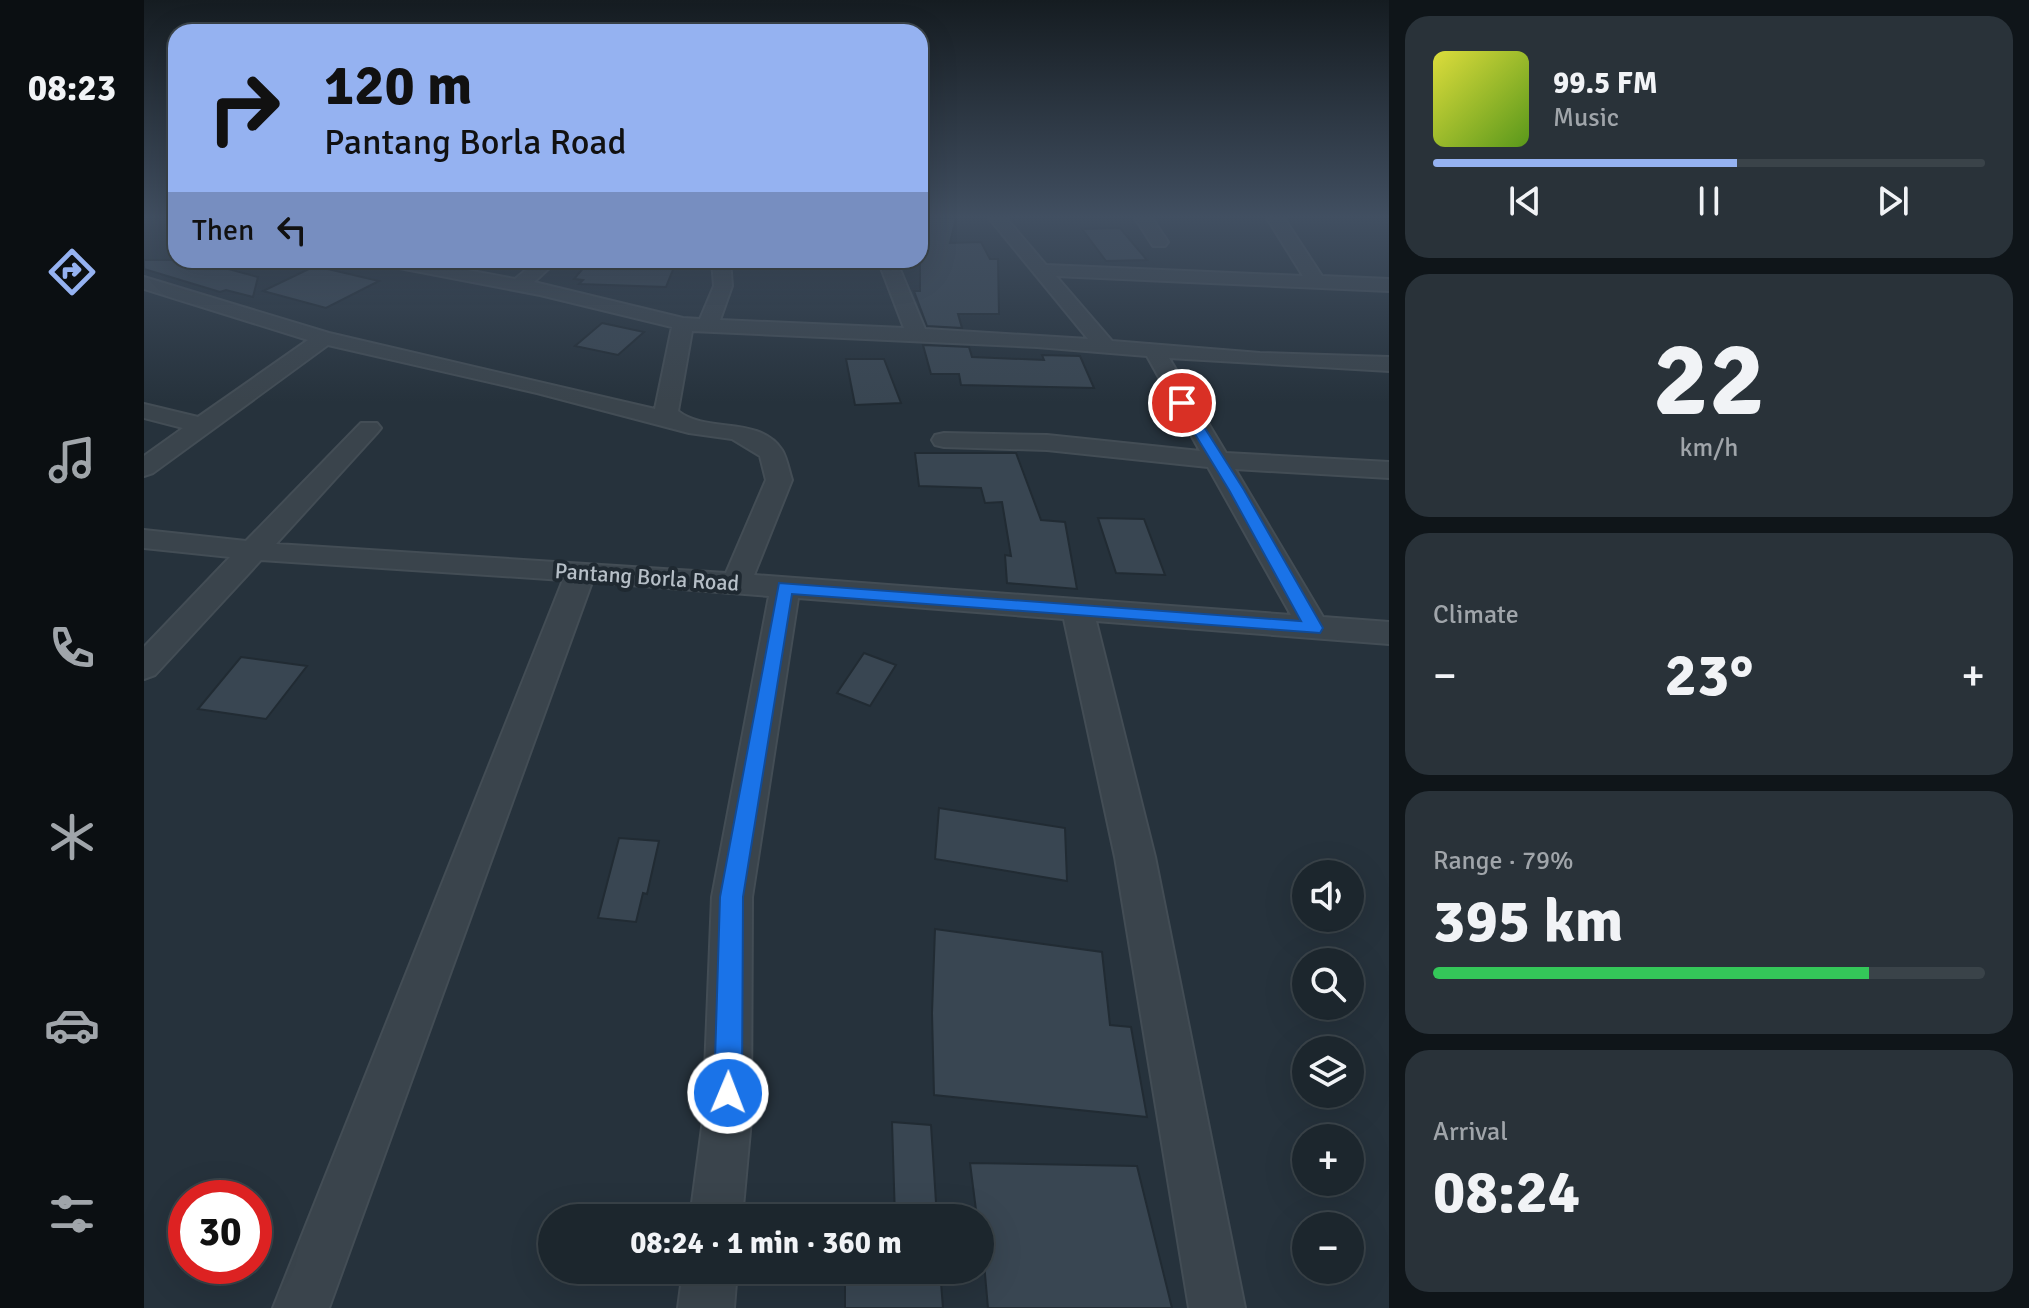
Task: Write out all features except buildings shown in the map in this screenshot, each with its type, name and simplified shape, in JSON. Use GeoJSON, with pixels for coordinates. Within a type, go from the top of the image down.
{"type":"FeatureCollection","features":[{"type":"Feature","properties":{"kind":"street"},"geometry":{"type":"LineString","coordinates":[[482,279],[696,324],[1389,364]]}},
{"type":"Feature","properties":{"kind":"street"},"geometry":{"type":"LineString","coordinates":[[518,286],[526,279]]}},
{"type":"Feature","properties":{"kind":"street"},"geometry":{"type":"LineString","coordinates":[[673,421],[666,412],[696,324],[723,286],[722,279]]}},
{"type":"Feature","properties":{"kind":"street"},"geometry":{"type":"LineString","coordinates":[[895,279],[917,336]]}},
{"type":"Feature","properties":{"kind":"street"},"geometry":{"type":"LineString","coordinates":[[1048,279],[1106,347]]}},
{"type":"Feature","properties":{"kind":"street"},"geometry":{"type":"LineString","coordinates":[[1267,279],[1389,285]]}},
{"type":"Feature","properties":{"kind":"street"},"geometry":{"type":"LineString","coordinates":[[144,283],[324,338],[673,421],[741,434],[771,452],[779,480],[736,584]]}},
{"type":"Feature","properties":{"kind":"street"},"geometry":{"type":"LineString","coordinates":[[144,468],[324,338]]}},
{"type":"Feature","properties":{"kind":"street"},"geometry":{"type":"LineString","coordinates":[[1155,352],[1314,628]]}},
{"type":"Feature","properties":{"kind":"street"},"geometry":{"type":"LineString","coordinates":[[144,411],[202,425]]}},
{"type":"Feature","properties":{"kind":"street"},"geometry":{"type":"LineString","coordinates":[[144,667],[369,428]]}},
{"type":"Feature","properties":{"kind":"street"},"geometry":{"type":"LineString","coordinates":[[944,440],[990,438],[1052,441],[1217,460],[1389,470]]}},
{"type":"Feature","properties":{"kind":"street","name":"Pantang Borla Road"},"geometry":{"type":"LineString","coordinates":[[144,539],[252,551],[785,587],[1389,635]]}},
{"type":"Feature","properties":{"kind":"street"},"geometry":{"type":"LineString","coordinates":[[301,1308],[581,572]]}},
{"type":"Feature","properties":{"kind":"street"},"geometry":{"type":"LineString","coordinates":[[718,1204],[727,1120],[732,897],[785,587]]}},
{"type":"Feature","properties":{"kind":"street"},"geometry":{"type":"LineString","coordinates":[[1078,611],[1135,857],[1217,1308]]}},
{"type":"Feature","properties":{"kind":"street"},"geometry":{"type":"LineString","coordinates":[[706,1308],[709,1284]]}},
{"type":"Feature","properties":{"kind":"route"},"geometry":{"type":"LineString","coordinates":[[728,1093],[732,897],[785,587],[1314,628],[1236,490],[1182,403]]}}]}
